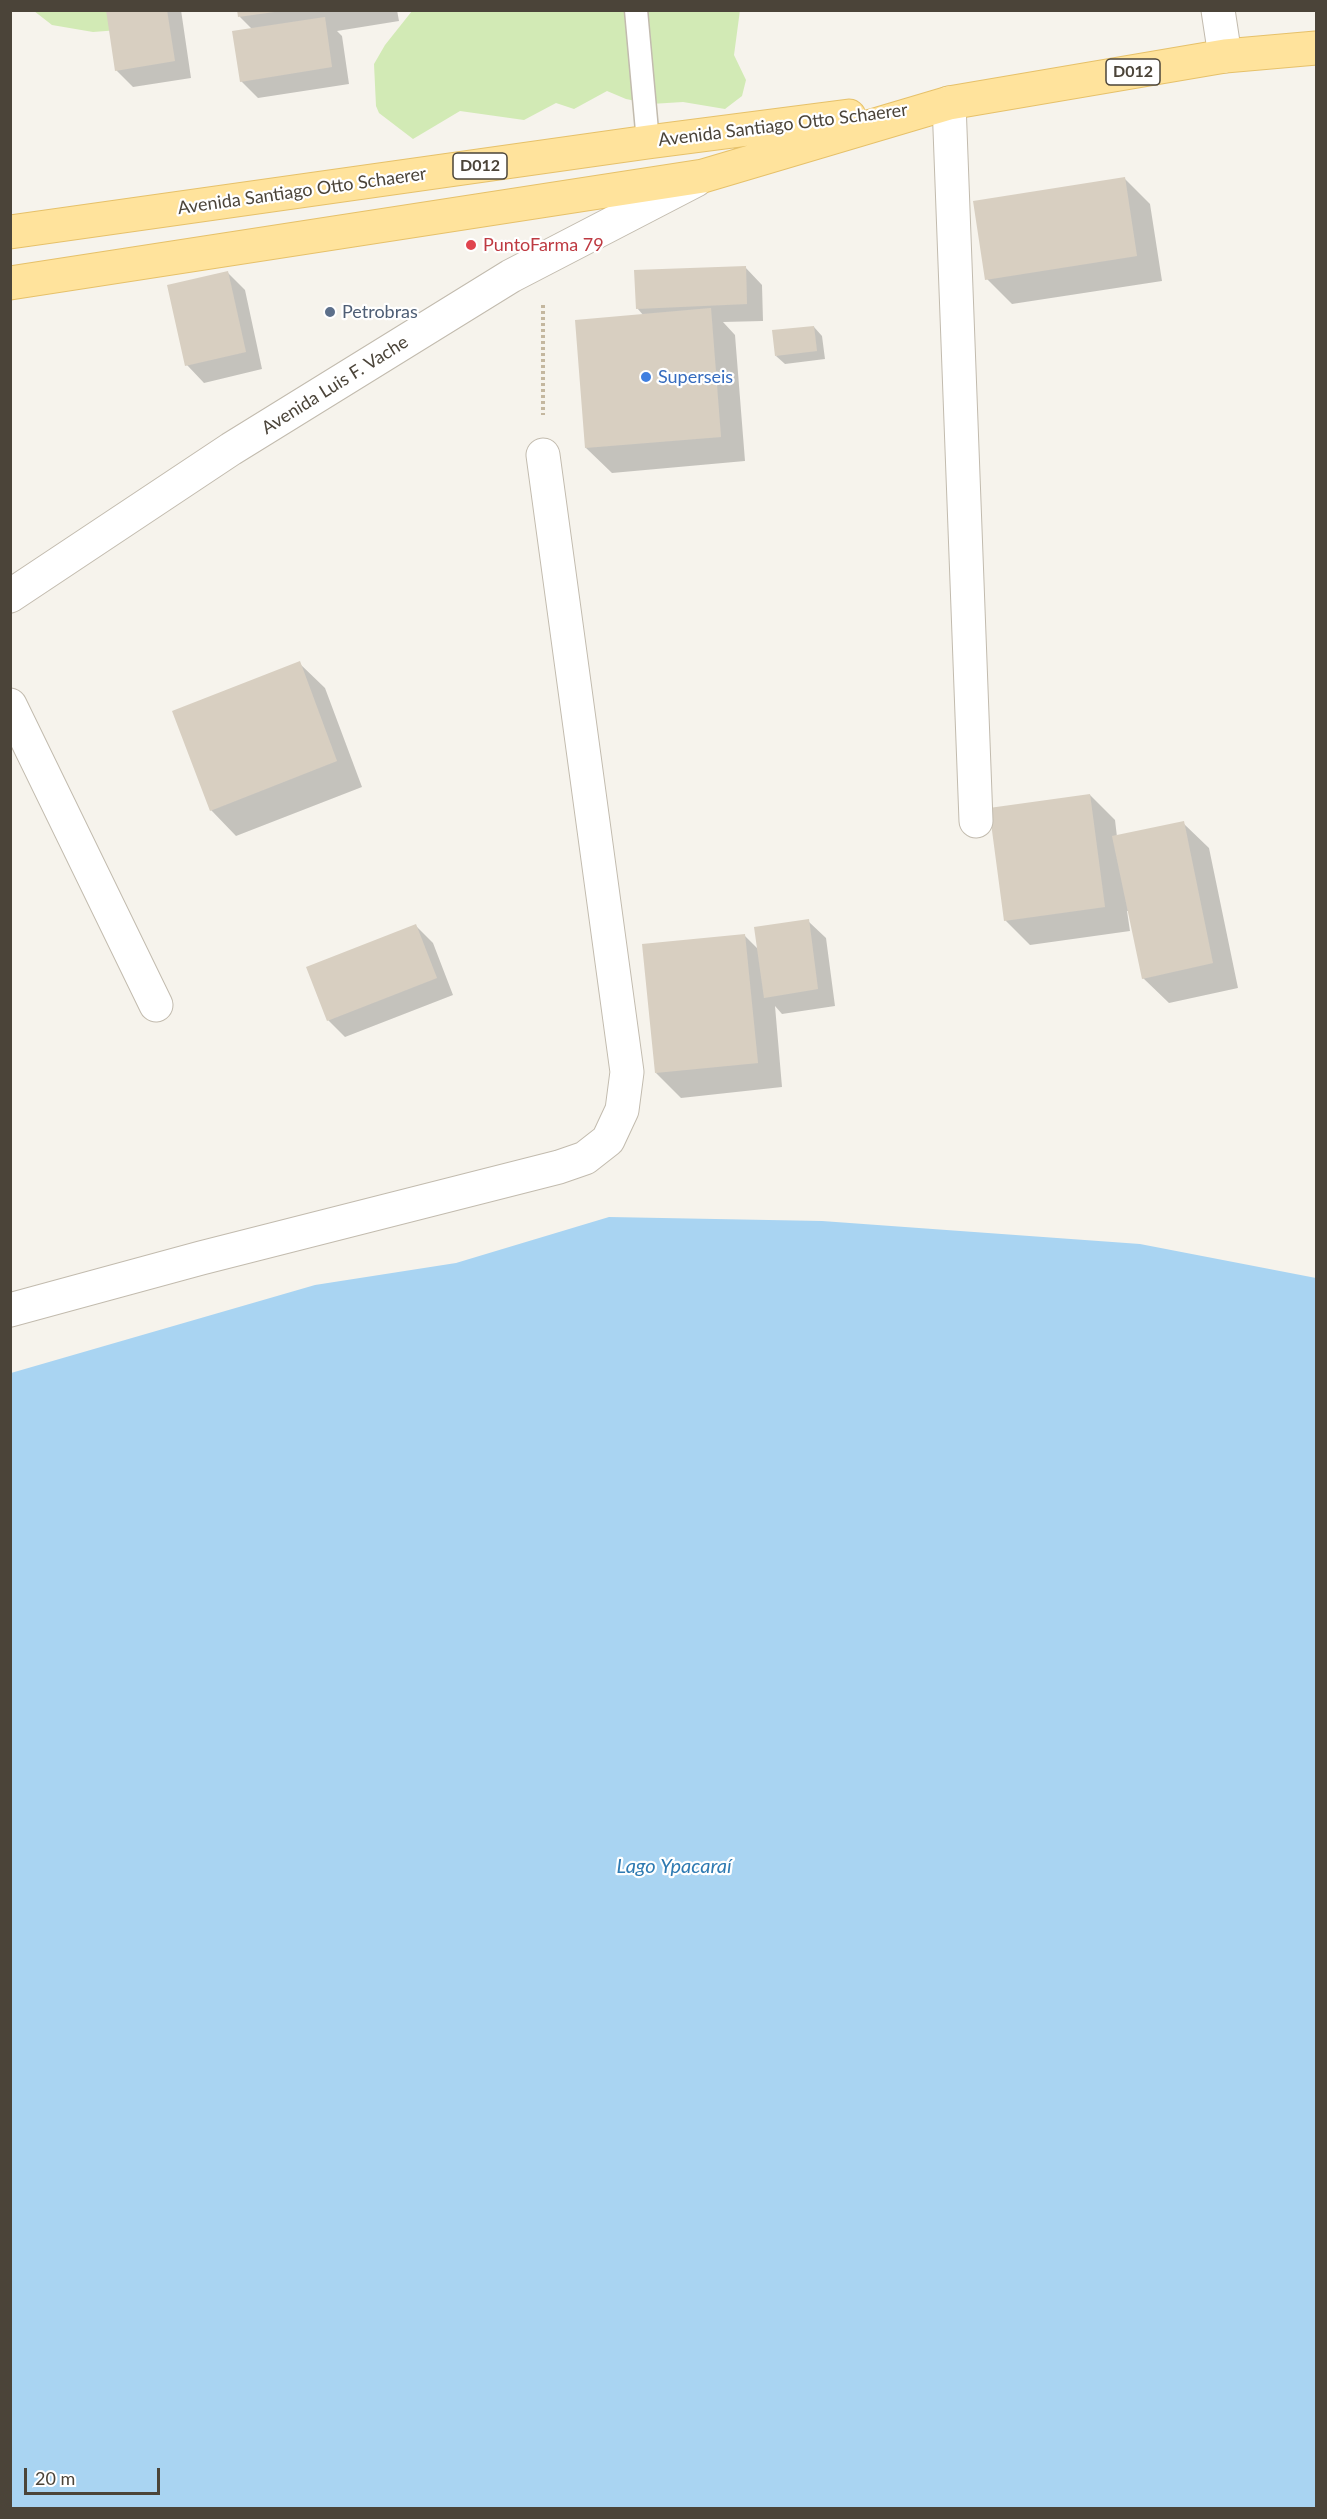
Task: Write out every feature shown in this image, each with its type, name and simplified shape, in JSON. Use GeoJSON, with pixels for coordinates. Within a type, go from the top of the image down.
{"type":"FeatureCollection","features":[{"type":"Feature","properties":{"kind":"main road","name":"D012"},"geometry":{"type":"LineString","coordinates":[[10,283],[703,176],[950,103],[1225,56],[1317,48]]}},
{"type":"Feature","properties":{"kind":"main road","name":"Avenida Santiago Otto Schaerer"},"geometry":{"type":"LineString","coordinates":[[10,232],[648,142],[950,103]]}},
{"type":"Feature","properties":{"kind":"street"},"geometry":{"type":"LineString","coordinates":[[1218,10],[1225,56]]}},
{"type":"Feature","properties":{"kind":"street"},"geometry":{"type":"LineString","coordinates":[[950,103],[976,821]]}},
{"type":"Feature","properties":{"kind":"street","name":"Avenida Luis F. Vache"},"geometry":{"type":"LineString","coordinates":[[10,596],[231,449],[511,276],[703,176]]}},
{"type":"Feature","properties":{"kind":"street"},"geometry":{"type":"LineString","coordinates":[[10,1310],[201,1258],[559,1167],[585,1158],[608,1140],[622,1110],[627,1072],[543,455]]}},
{"type":"Feature","properties":{"kind":"street"},"geometry":{"type":"LineString","coordinates":[[10,705],[156,1005]]}},
{"type":"Feature","properties":{"kind":"lane"},"geometry":{"type":"LineString","coordinates":[[636,10],[648,142]]}},
{"type":"Feature","properties":{"kind":"path"},"geometry":{"type":"LineString","coordinates":[[542,260],[543,455]]}},
{"type":"Feature","properties":{"kind":"green space"},"geometry":{"type":"Polygon","coordinates":[[[740,10],[734,55],[746,80],[742,96],[725,109],[683,102],[651,104],[626,99],[607,91],[574,109],[556,103],[524,120],[460,111],[413,139],[379,113],[376,106],[374,64],[385,45],[412,11],[740,10]]]}},
{"type":"Feature","properties":{"kind":"green space"},"geometry":{"type":"Polygon","coordinates":[[[34,11],[130,11],[119,30],[93,32],[52,25],[34,11]]]}},
{"type":"Feature","properties":{"kind":"water","name":"Lago Ypacaraí"},"geometry":{"type":"Polygon","coordinates":[[[609,1217],[822,1221],[1140,1244],[1316,1278],[1316,2508],[11,2508],[11,1373],[315,1285],[456,1263],[609,1217]]]}},
{"type":"Feature","properties":{"kind":"building"},"geometry":{"type":"Polygon","coordinates":[[[106,10],[167,10],[175,61],[115,71],[106,10]]]}},
{"type":"Feature","properties":{"kind":"building"},"geometry":{"type":"Polygon","coordinates":[[[237,10],[274,10],[274,12],[238,17],[237,10]]]}},
{"type":"Feature","properties":{"kind":"building"},"geometry":{"type":"Polygon","coordinates":[[[325,17],[332,67],[240,82],[232,31],[325,17]]]}},
{"type":"Feature","properties":{"kind":"building"},"geometry":{"type":"Polygon","coordinates":[[[1125,177],[1137,256],[985,280],[973,201],[1125,177]]]}},
{"type":"Feature","properties":{"kind":"building"},"geometry":{"type":"Polygon","coordinates":[[[746,266],[747,304],[636,309],[634,270],[746,266]]]}},
{"type":"Feature","properties":{"kind":"building"},"geometry":{"type":"Polygon","coordinates":[[[228,271],[246,352],[185,366],[167,285],[228,271]]]}},
{"type":"Feature","properties":{"kind":"building"},"geometry":{"type":"Polygon","coordinates":[[[711,308],[721,437],[585,448],[575,320],[711,308]]]}},
{"type":"Feature","properties":{"kind":"building"},"geometry":{"type":"Polygon","coordinates":[[[814,326],[817,351],[775,356],[772,330],[814,326]]]}},
{"type":"Feature","properties":{"kind":"building"},"geometry":{"type":"Polygon","coordinates":[[[300,661],[337,761],[210,811],[172,711],[300,661]]]}},
{"type":"Feature","properties":{"kind":"building"},"geometry":{"type":"Polygon","coordinates":[[[1090,794],[1105,907],[1004,921],[989,808],[1090,794]]]}},
{"type":"Feature","properties":{"kind":"building"},"geometry":{"type":"Polygon","coordinates":[[[1184,821],[1213,963],[1142,979],[1112,836],[1184,821]]]}},
{"type":"Feature","properties":{"kind":"building"},"geometry":{"type":"Polygon","coordinates":[[[809,919],[818,989],[764,998],[754,927],[809,919]]]}},
{"type":"Feature","properties":{"kind":"building"},"geometry":{"type":"Polygon","coordinates":[[[416,924],[437,978],[327,1021],[306,967],[416,924]]]}},
{"type":"Feature","properties":{"kind":"building"},"geometry":{"type":"Polygon","coordinates":[[[745,934],[758,1063],[655,1073],[642,944],[745,934]]]}},
{"type":"Feature","properties":{"kind":"place","name":"PuntoFarma 79"},"geometry":{"type":"Point","coordinates":[471,245]}},
{"type":"Feature","properties":{"kind":"place","name":"Petrobras"},"geometry":{"type":"Point","coordinates":[330,312]}},
{"type":"Feature","properties":{"kind":"place","name":"Superseis"},"geometry":{"type":"Point","coordinates":[646,377]}}]}
